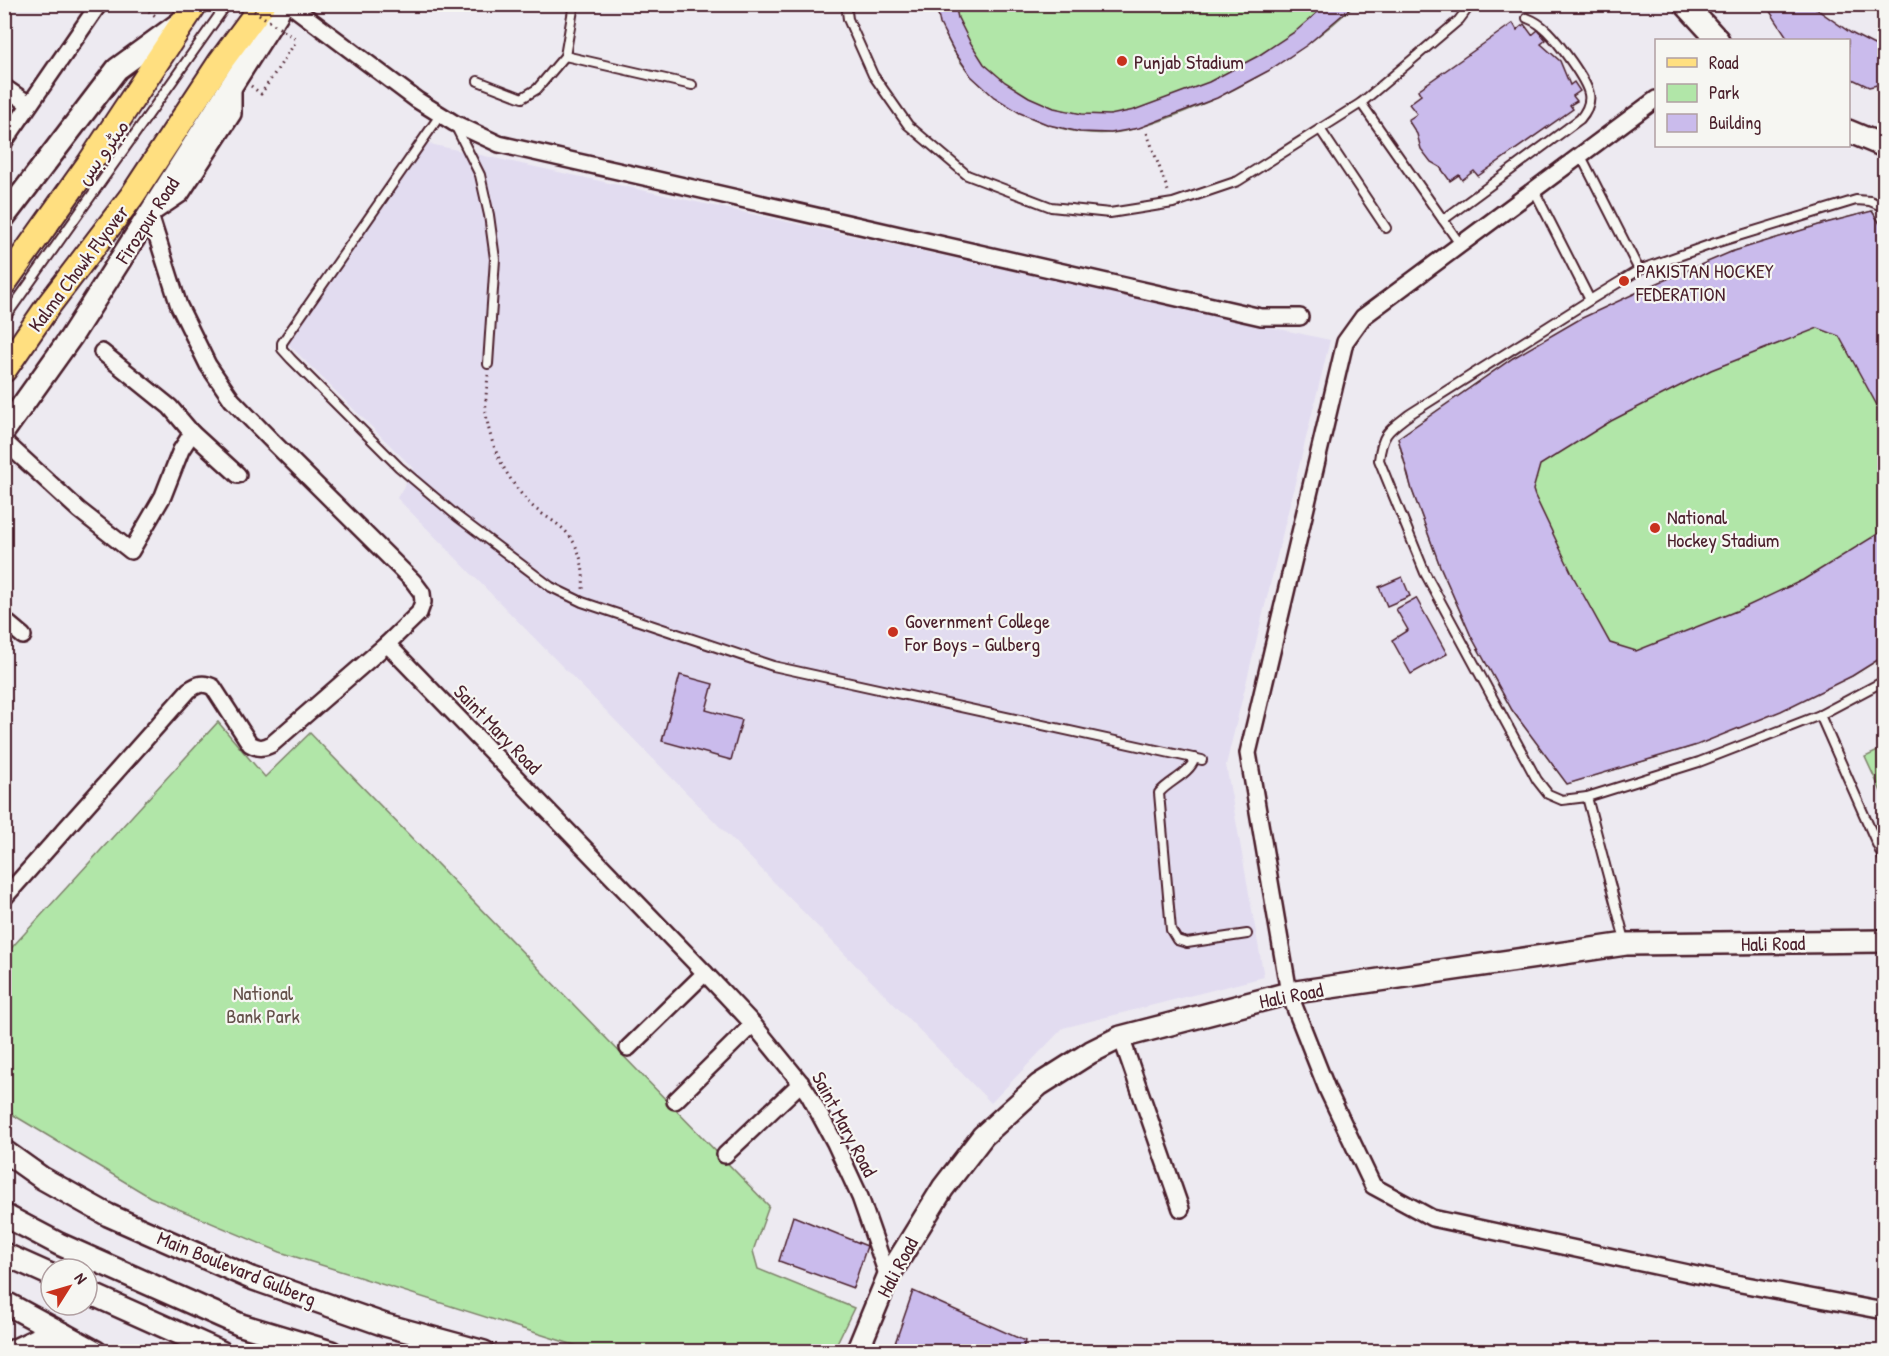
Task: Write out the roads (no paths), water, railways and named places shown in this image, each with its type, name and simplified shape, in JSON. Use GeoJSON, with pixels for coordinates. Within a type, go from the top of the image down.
{"type":"FeatureCollection","features":[{"type":"Feature","properties":{"kind":"main road","name":"Firozpur Road"},"geometry":{"type":"LineString","coordinates":[[132,196],[221,61],[263,4]]}},
{"type":"Feature","properties":{"kind":"main road","name":"Firozpur Road"},"geometry":{"type":"LineString","coordinates":[[4,431],[71,337],[278,14],[282,4]]}},
{"type":"Feature","properties":{"kind":"main road"},"geometry":{"type":"LineString","coordinates":[[1684,4],[1717,39]]}},
{"type":"Feature","properties":{"kind":"main road"},"geometry":{"type":"LineString","coordinates":[[4,283],[89,164],[190,12]]}},
{"type":"Feature","properties":{"kind":"main road"},"geometry":{"type":"LineString","coordinates":[[4,217],[117,69],[190,12]]}},
{"type":"Feature","properties":{"kind":"main road"},"geometry":{"type":"LineString","coordinates":[[1850,132],[1884,146]]}},
{"type":"Feature","properties":{"kind":"main road","name":"Kalma Chowk Flyover"},"geometry":{"type":"LineString","coordinates":[[4,370],[48,306],[132,196]]}},
{"type":"Feature","properties":{"kind":"main road","name":"Hali Road"},"geometry":{"type":"LineString","coordinates":[[857,1352],[888,1277],[943,1188],[983,1136],[1039,1085],[1091,1052],[1121,1037],[1289,993],[1626,944],[1884,941]]}},
{"type":"Feature","properties":{"kind":"main road","name":"Main Boulevard Gulberg"},"geometry":{"type":"LineString","coordinates":[[4,1151],[42,1178],[108,1215],[251,1278],[385,1325],[484,1352]]}},
{"type":"Feature","properties":{"kind":"main road"},"geometry":{"type":"LineString","coordinates":[[4,1215],[59,1244],[241,1325],[330,1352]]}},
{"type":"Feature","properties":{"kind":"main road"},"geometry":{"type":"LineString","coordinates":[[4,1254],[39,1270]]}},
{"type":"Feature","properties":{"kind":"main road"},"geometry":{"type":"LineString","coordinates":[[99,1297],[221,1352]]}},
{"type":"Feature","properties":{"kind":"main road"},"geometry":{"type":"LineString","coordinates":[[4,1302],[96,1352]]}},
{"type":"Feature","properties":{"kind":"main road"},"geometry":{"type":"LineString","coordinates":[[11,1352],[40,1338],[63,1334]]}},
{"type":"Feature","properties":{"kind":"street"},"geometry":{"type":"LineString","coordinates":[[4,142],[99,4]]}},
{"type":"Feature","properties":{"kind":"street"},"geometry":{"type":"LineString","coordinates":[[289,4],[417,100],[454,123],[499,144],[1261,317],[1300,317]]}},
{"type":"Feature","properties":{"kind":"street"},"geometry":{"type":"LineString","coordinates":[[4,87],[29,104]]}},
{"type":"Feature","properties":{"kind":"street"},"geometry":{"type":"LineString","coordinates":[[1655,100],[1363,317],[1345,342],[1248,753],[1289,993],[1326,1089],[1372,1186],[1432,1218],[1725,1281],[1884,1311]]}},
{"type":"Feature","properties":{"kind":"street"},"geometry":{"type":"LineString","coordinates":[[4,898],[189,690],[206,683],[213,687],[250,744],[256,748],[265,747],[272,744],[387,644],[419,614],[423,602],[422,593],[413,581],[274,443],[226,391],[208,365],[179,306],[150,215]]}},
{"type":"Feature","properties":{"kind":"street"},"geometry":{"type":"LineString","coordinates":[[102,352],[170,407],[192,433],[238,475]]}},
{"type":"Feature","properties":{"kind":"street"},"geometry":{"type":"LineString","coordinates":[[4,441],[79,510],[131,551],[163,495],[181,450],[192,433]]}},
{"type":"Feature","properties":{"kind":"street"},"geometry":{"type":"LineString","coordinates":[[4,620],[23,636]]}},
{"type":"Feature","properties":{"kind":"street","name":"Saint Mary Road"},"geometry":{"type":"LineString","coordinates":[[387,644],[705,973],[753,1024],[801,1083],[836,1143],[860,1197],[888,1277]]}},
{"type":"Feature","properties":{"kind":"street"},"geometry":{"type":"LineString","coordinates":[[628,1048],[705,973]]}},
{"type":"Feature","properties":{"kind":"street"},"geometry":{"type":"LineString","coordinates":[[675,1101],[753,1024]]}},
{"type":"Feature","properties":{"kind":"street"},"geometry":{"type":"LineString","coordinates":[[1121,1037],[1181,1209]]}},
{"type":"Feature","properties":{"kind":"street"},"geometry":{"type":"LineString","coordinates":[[725,1155],[801,1083]]}},
{"type":"Feature","properties":{"kind":"lane","name":"میٹرو بس"},"geometry":{"type":"LineString","coordinates":[[4,319],[227,4]]}},
{"type":"Feature","properties":{"kind":"lane"},"geometry":{"type":"LineString","coordinates":[[478,81],[522,98],[537,89],[565,56],[574,4]]}},
{"type":"Feature","properties":{"kind":"lane"},"geometry":{"type":"LineString","coordinates":[[846,4],[848,19],[873,75],[908,125],[967,175],[1051,207],[1110,213],[1173,203],[1238,181],[1361,103],[1459,20],[1471,4]]}},
{"type":"Feature","properties":{"kind":"lane"},"geometry":{"type":"LineString","coordinates":[[1443,220],[1580,120],[1586,111],[1590,94],[1583,79],[1548,32],[1527,18]]}},
{"type":"Feature","properties":{"kind":"lane"},"geometry":{"type":"LineString","coordinates":[[565,56],[692,85]]}},
{"type":"Feature","properties":{"kind":"lane"},"geometry":{"type":"LineString","coordinates":[[1361,103],[1460,244]]}},
{"type":"Feature","properties":{"kind":"lane"},"geometry":{"type":"LineString","coordinates":[[441,114],[282,343],[282,349],[399,466],[458,517],[551,587],[582,602],[773,666],[1198,759],[1159,793],[1171,930],[1177,940],[1187,943],[1247,934]]}},
{"type":"Feature","properties":{"kind":"lane"},"geometry":{"type":"LineString","coordinates":[[454,123],[480,175],[489,215],[495,259],[488,364]]}},
{"type":"Feature","properties":{"kind":"lane"},"geometry":{"type":"LineString","coordinates":[[1320,129],[1386,228]]}},
{"type":"Feature","properties":{"kind":"lane"},"geometry":{"type":"LineString","coordinates":[[1581,156],[1639,270]]}},
{"type":"Feature","properties":{"kind":"lane"},"geometry":{"type":"LineString","coordinates":[[1534,190],[1590,300]]}},
{"type":"Feature","properties":{"kind":"lane"},"geometry":{"type":"LineString","coordinates":[[1884,207],[1870,201],[1856,200],[1715,243],[1639,270],[1402,420],[1381,441],[1379,460],[1425,573],[1537,780],[1548,794],[1562,800],[1587,797],[1700,762],[1820,714],[1884,681]]}},
{"type":"Feature","properties":{"kind":"lane"},"geometry":{"type":"LineString","coordinates":[[1820,714],[1884,860]]}},
{"type":"Feature","properties":{"kind":"lane"},"geometry":{"type":"LineString","coordinates":[[1587,797],[1626,944]]}},
{"type":"Feature","properties":{"kind":"place","name":"Punjab Stadium"},"geometry":{"type":"Point","coordinates":[1122,61]}},
{"type":"Feature","properties":{"kind":"place","name":"PAKISTAN HOCKEY FEDERATION"},"geometry":{"type":"Point","coordinates":[1624,281]}},
{"type":"Feature","properties":{"kind":"place","name":"National Hockey Stadium"},"geometry":{"type":"Point","coordinates":[1655,528]}},
{"type":"Feature","properties":{"kind":"place","name":"Government College For Boys - Gulberg"},"geometry":{"type":"Point","coordinates":[893,632]}},
{"type":"Feature","properties":{"kind":"park label","name":"National Bank Park"},"geometry":{"type":"Point","coordinates":[263,1004]}}]}
